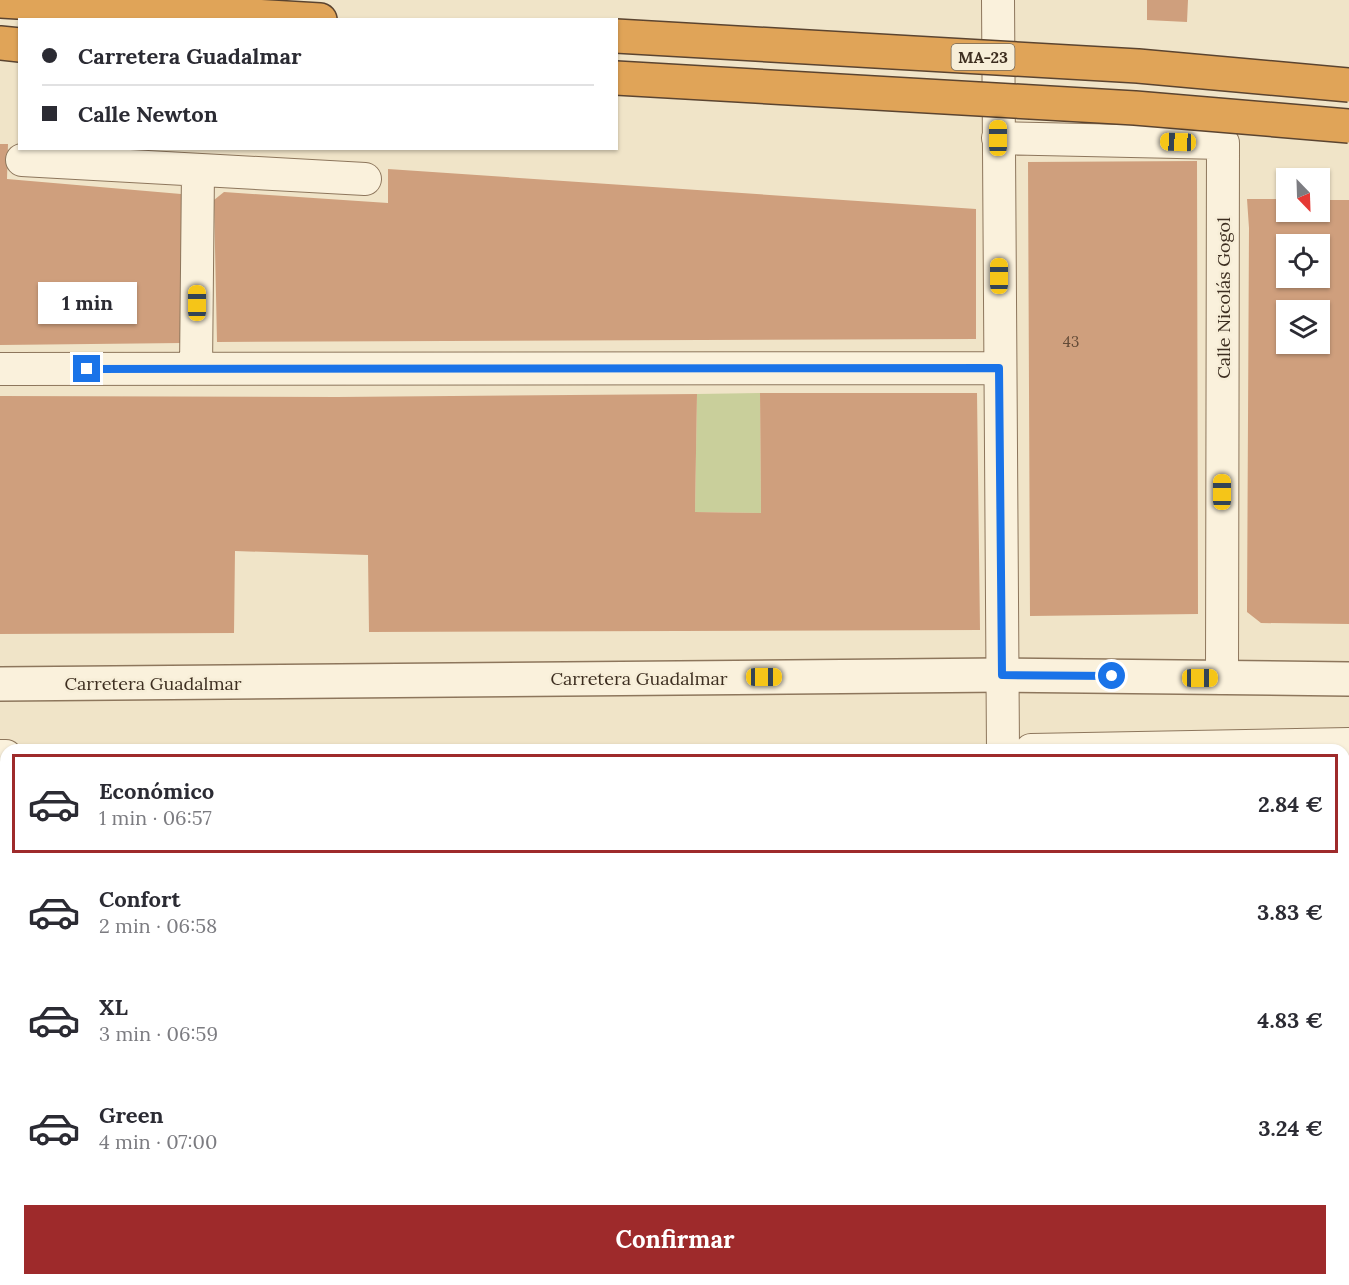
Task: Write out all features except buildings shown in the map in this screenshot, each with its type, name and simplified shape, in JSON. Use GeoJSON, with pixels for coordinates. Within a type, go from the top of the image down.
{"type":"FeatureCollection","features":[{"type":"Feature","properties":{"kind":"highway"},"geometry":{"type":"LineString","coordinates":[[0,2],[284,18]]}},
{"type":"Feature","properties":{"kind":"highway","name":"MA-23"},"geometry":{"type":"LineString","coordinates":[[618,36],[1138,66],[1349,85]]}},
{"type":"Feature","properties":{"kind":"highway"},"geometry":{"type":"LineString","coordinates":[[0,44],[18,45]]}},
{"type":"Feature","properties":{"kind":"highway"},"geometry":{"type":"LineString","coordinates":[[618,78],[1135,108],[1349,126]]}},
{"type":"Feature","properties":{"kind":"street"},"geometry":{"type":"LineString","coordinates":[[998,0],[1003,744]]}},
{"type":"Feature","properties":{"kind":"street","name":"Calle Nicolás Gogol"},"geometry":{"type":"LineString","coordinates":[[998,138],[1223,143],[1222,678]]}},
{"type":"Feature","properties":{"kind":"street"},"geometry":{"type":"LineString","coordinates":[[22,160],[365,179]]}},
{"type":"Feature","properties":{"kind":"street"},"geometry":{"type":"LineString","coordinates":[[196,369],[198,171]]}},
{"type":"Feature","properties":{"kind":"street"},"geometry":{"type":"LineString","coordinates":[[0,369],[999,368]]}},
{"type":"Feature","properties":{"kind":"street","name":"Carretera Guadalmar"},"geometry":{"type":"LineString","coordinates":[[0,684],[1002,675],[1349,679]]}},
{"type":"Feature","properties":{"kind":"green space"},"geometry":{"type":"Polygon","coordinates":[[[760,393],[761,513],[695,512],[697,394],[760,393]]]}},
{"type":"Feature","properties":{"kind":"route"},"geometry":{"type":"LineString","coordinates":[[87,369],[999,368],[1002,675],[1112,676]]}}]}
